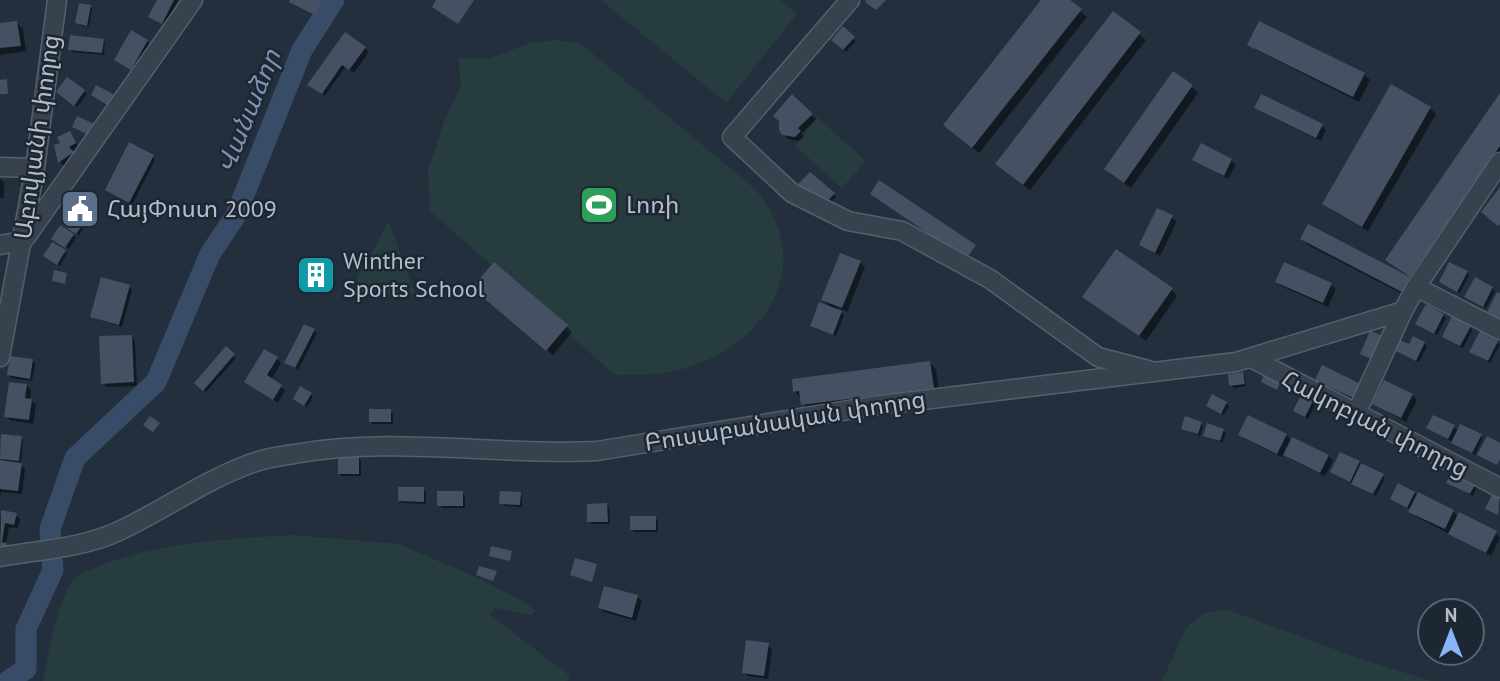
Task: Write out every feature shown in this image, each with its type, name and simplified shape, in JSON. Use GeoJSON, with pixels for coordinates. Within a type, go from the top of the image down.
{"type":"FeatureCollection","features":[{"type":"Feature","properties":{"kind":"street","name":"Աբովյանի փողոց"},"geometry":{"type":"LineString","coordinates":[[0,357],[35,168],[57,0]]}},
{"type":"Feature","properties":{"kind":"street"},"geometry":{"type":"LineString","coordinates":[[0,245],[23,241],[193,0]]}},
{"type":"Feature","properties":{"kind":"street"},"geometry":{"type":"LineString","coordinates":[[850,0],[732,137],[792,193],[848,222],[902,231],[990,279],[1098,357],[1155,372]]}},
{"type":"Feature","properties":{"kind":"street"},"geometry":{"type":"LineString","coordinates":[[1356,414],[1416,287],[1500,163]]}},
{"type":"Feature","properties":{"kind":"street"},"geometry":{"type":"LineString","coordinates":[[0,167],[35,168]]}},
{"type":"Feature","properties":{"kind":"street"},"geometry":{"type":"LineString","coordinates":[[1416,287],[1500,330]]}},
{"type":"Feature","properties":{"kind":"street","name":"Բուսաբանական փողոց"},"geometry":{"type":"LineString","coordinates":[[0,557],[96,540],[119,531],[248,464],[293,454],[338,448],[396,446],[555,453],[597,451],[873,406],[1251,358],[1403,311]]}},
{"type":"Feature","properties":{"kind":"street","name":"Հակոբյան փողոց"},"geometry":{"type":"LineString","coordinates":[[1251,358],[1500,488]]}},
{"type":"Feature","properties":{"kind":"green space"},"geometry":{"type":"Polygon","coordinates":[[[601,0],[780,0],[797,14],[726,103],[601,0]]]}},
{"type":"Feature","properties":{"kind":"green space","name":"Լոռի"},"geometry":{"type":"Polygon","coordinates":[[[556,40],[581,44],[754,188],[772,214],[782,240],[783,267],[777,292],[764,315],[746,335],[723,352],[675,371],[615,375],[564,330],[472,288],[491,265],[430,211],[428,171],[445,119],[461,87],[458,58],[488,59],[530,43],[556,40]]]}},
{"type":"Feature","properties":{"kind":"green space"},"geometry":{"type":"Polygon","coordinates":[[[817,117],[866,161],[842,188],[795,146],[817,117]]]}},
{"type":"Feature","properties":{"kind":"green space"},"geometry":{"type":"Polygon","coordinates":[[[389,222],[415,294],[345,298],[389,222]]]}},
{"type":"Feature","properties":{"kind":"green space"},"geometry":{"type":"Polygon","coordinates":[[[292,535],[399,544],[480,579],[536,611],[530,615],[496,608],[489,614],[570,676],[567,681],[43,681],[58,614],[68,589],[78,576],[116,560],[165,547],[216,540],[292,535]]]}},
{"type":"Feature","properties":{"kind":"green space"},"geometry":{"type":"Polygon","coordinates":[[[1228,610],[1358,658],[1431,681],[1162,681],[1186,628],[1203,613],[1228,610]]]}},
{"type":"Feature","properties":{"kind":"building"},"geometry":{"type":"Polygon","coordinates":[[[157,0],[174,0],[162,24],[148,17],[157,0]]]}},
{"type":"Feature","properties":{"kind":"building"},"geometry":{"type":"Polygon","coordinates":[[[322,0],[315,15],[289,2],[322,0]]]}},
{"type":"Feature","properties":{"kind":"building"},"geometry":{"type":"Polygon","coordinates":[[[436,0],[474,0],[458,24],[432,7],[436,0]]]}},
{"type":"Feature","properties":{"kind":"building"},"geometry":{"type":"Polygon","coordinates":[[[886,0],[876,10],[865,2],[886,0]]]}},
{"type":"Feature","properties":{"kind":"building"},"geometry":{"type":"Polygon","coordinates":[[[1041,0],[1070,0],[1082,9],[972,148],[943,125],[1041,0]]]}},
{"type":"Feature","properties":{"kind":"building"},"geometry":{"type":"Polygon","coordinates":[[[79,3],[91,5],[87,26],[75,23],[79,3]]]}},
{"type":"Feature","properties":{"kind":"building"},"geometry":{"type":"Polygon","coordinates":[[[1113,11],[1141,32],[1023,185],[995,164],[1113,11]]]}},
{"type":"Feature","properties":{"kind":"building"},"geometry":{"type":"Polygon","coordinates":[[[17,21],[21,46],[0,48],[0,23],[17,21]]]}},
{"type":"Feature","properties":{"kind":"building"},"geometry":{"type":"Polygon","coordinates":[[[1259,21],[1365,73],[1353,97],[1247,45],[1259,21]]]}},
{"type":"Feature","properties":{"kind":"building"},"geometry":{"type":"Polygon","coordinates":[[[843,26],[855,37],[843,50],[831,40],[843,26]]]}},
{"type":"Feature","properties":{"kind":"building"},"geometry":{"type":"Polygon","coordinates":[[[131,30],[148,40],[131,70],[114,60],[131,30]]]}},
{"type":"Feature","properties":{"kind":"building"},"geometry":{"type":"Polygon","coordinates":[[[345,32],[366,47],[349,70],[342,65],[322,94],[307,85],[345,32]]]}},
{"type":"Feature","properties":{"kind":"building"},"geometry":{"type":"Polygon","coordinates":[[[70,35],[104,39],[102,53],[68,50],[70,35]]]}},
{"type":"Feature","properties":{"kind":"building"},"geometry":{"type":"Polygon","coordinates":[[[1173,71],[1193,85],[1124,183],[1104,169],[1173,71]]]}},
{"type":"Feature","properties":{"kind":"building"},"geometry":{"type":"Polygon","coordinates":[[[67,77],[85,90],[74,106],[56,92],[67,77]]]}},
{"type":"Feature","properties":{"kind":"building"},"geometry":{"type":"Polygon","coordinates":[[[7,79],[8,94],[0,94],[0,80],[7,79]]]}},
{"type":"Feature","properties":{"kind":"building"},"geometry":{"type":"Polygon","coordinates":[[[1391,84],[1431,107],[1362,227],[1322,204],[1391,84]]]}},
{"type":"Feature","properties":{"kind":"building"},"geometry":{"type":"Polygon","coordinates":[[[96,85],[115,95],[109,106],[91,95],[96,85]]]}},
{"type":"Feature","properties":{"kind":"building"},"geometry":{"type":"Polygon","coordinates":[[[1500,93],[1500,146],[1410,277],[1385,260],[1500,93]]]}},
{"type":"Feature","properties":{"kind":"building"},"geometry":{"type":"Polygon","coordinates":[[[792,94],[813,114],[798,128],[801,131],[795,137],[782,135],[779,121],[773,116],[792,94]]]}},
{"type":"Feature","properties":{"kind":"building"},"geometry":{"type":"Polygon","coordinates":[[[1261,94],[1323,124],[1316,138],[1254,108],[1261,94]]]}},
{"type":"Feature","properties":{"kind":"building"},"geometry":{"type":"Polygon","coordinates":[[[77,116],[94,124],[89,135],[72,127],[77,116]]]}},
{"type":"Feature","properties":{"kind":"building"},"geometry":{"type":"Polygon","coordinates":[[[70,131],[76,143],[69,147],[74,152],[58,163],[54,145],[60,143],[57,137],[70,131]]]}},
{"type":"Feature","properties":{"kind":"building"},"geometry":{"type":"Polygon","coordinates":[[[129,142],[154,155],[129,203],[105,190],[129,142]]]}},
{"type":"Feature","properties":{"kind":"building"},"geometry":{"type":"Polygon","coordinates":[[[1201,143],[1232,159],[1224,176],[1192,160],[1201,143]]]}},
{"type":"Feature","properties":{"kind":"building"},"geometry":{"type":"Polygon","coordinates":[[[810,172],[835,193],[825,204],[797,185],[810,172]]]}},
{"type":"Feature","properties":{"kind":"building"},"geometry":{"type":"Polygon","coordinates":[[[879,180],[976,245],[966,259],[870,194],[879,180]]]}},
{"type":"Feature","properties":{"kind":"building"},"geometry":{"type":"Polygon","coordinates":[[[1500,187],[1500,224],[1498,226],[1481,212],[1500,187]]]}},
{"type":"Feature","properties":{"kind":"building"},"geometry":{"type":"Polygon","coordinates":[[[81,199],[90,205],[81,220],[71,214],[81,199]]]}},
{"type":"Feature","properties":{"kind":"building"},"geometry":{"type":"Polygon","coordinates":[[[1157,208],[1173,215],[1155,253],[1139,245],[1157,208]]]}},
{"type":"Feature","properties":{"kind":"building"},"geometry":{"type":"Polygon","coordinates":[[[69,215],[83,224],[76,234],[62,225],[69,215]]]}},
{"type":"Feature","properties":{"kind":"building"},"geometry":{"type":"Polygon","coordinates":[[[1308,224],[1410,277],[1402,292],[1300,239],[1308,224]]]}},
{"type":"Feature","properties":{"kind":"building"},"geometry":{"type":"Polygon","coordinates":[[[60,225],[74,234],[65,248],[51,239],[60,225]]]}},
{"type":"Feature","properties":{"kind":"building"},"geometry":{"type":"Polygon","coordinates":[[[52,242],[66,250],[57,265],[43,256],[52,242]]]}},
{"type":"Feature","properties":{"kind":"building"},"geometry":{"type":"Polygon","coordinates":[[[1116,249],[1173,288],[1139,336],[1082,297],[1116,249]]]}},
{"type":"Feature","properties":{"kind":"building"},"geometry":{"type":"Polygon","coordinates":[[[840,253],[861,261],[842,308],[821,300],[840,253]]]}},
{"type":"Feature","properties":{"kind":"building","name":"Winther Sports School"},"geometry":{"type":"Polygon","coordinates":[[[317,262],[328,269],[316,289],[305,281],[317,262]]]}},
{"type":"Feature","properties":{"kind":"building"},"geometry":{"type":"Polygon","coordinates":[[[494,262],[568,325],[546,351],[472,288],[494,262]]]}},
{"type":"Feature","properties":{"kind":"building"},"geometry":{"type":"Polygon","coordinates":[[[1284,262],[1332,283],[1323,303],[1275,282],[1284,262]]]}},
{"type":"Feature","properties":{"kind":"building"},"geometry":{"type":"Polygon","coordinates":[[[1449,262],[1468,271],[1457,292],[1439,282],[1449,262]]]}},
{"type":"Feature","properties":{"kind":"building"},"geometry":{"type":"Polygon","coordinates":[[[54,270],[67,273],[65,284],[52,281],[54,270]]]}},
{"type":"Feature","properties":{"kind":"building"},"geometry":{"type":"Polygon","coordinates":[[[101,277],[130,285],[119,325],[90,317],[101,277]]]}},
{"type":"Feature","properties":{"kind":"building"},"geometry":{"type":"Polygon","coordinates":[[[1475,277],[1493,287],[1483,307],[1464,297],[1475,277]]]}},
{"type":"Feature","properties":{"kind":"building"},"geometry":{"type":"Polygon","coordinates":[[[1497,292],[1500,293],[1500,319],[1487,312],[1497,292]]]}},
{"type":"Feature","properties":{"kind":"building"},"geometry":{"type":"Polygon","coordinates":[[[819,302],[842,311],[833,335],[810,326],[819,302]]]}},
{"type":"Feature","properties":{"kind":"building"},"geometry":{"type":"Polygon","coordinates":[[[1426,304],[1444,314],[1434,334],[1415,324],[1426,304]]]}},
{"type":"Feature","properties":{"kind":"building"},"geometry":{"type":"Polygon","coordinates":[[[1452,316],[1471,326],[1460,346],[1442,337],[1452,316]]]}},
{"type":"Feature","properties":{"kind":"building"},"geometry":{"type":"Polygon","coordinates":[[[304,324],[315,329],[295,368],[284,363],[304,324]]]}},
{"type":"Feature","properties":{"kind":"building"},"geometry":{"type":"Polygon","coordinates":[[[1370,331],[1387,337],[1376,361],[1360,354],[1370,331]]]}},
{"type":"Feature","properties":{"kind":"building"},"geometry":{"type":"Polygon","coordinates":[[[1480,331],[1498,341],[1488,361],[1469,352],[1480,331]]]}},
{"type":"Feature","properties":{"kind":"building"},"geometry":{"type":"Polygon","coordinates":[[[132,335],[134,382],[101,384],[99,336],[132,335]]]}},
{"type":"Feature","properties":{"kind":"building"},"geometry":{"type":"Polygon","coordinates":[[[1413,336],[1425,342],[1416,361],[1392,349],[1397,339],[1409,344],[1413,336]]]}},
{"type":"Feature","properties":{"kind":"building"},"geometry":{"type":"Polygon","coordinates":[[[226,346],[235,354],[203,391],[194,383],[226,346]]]}},
{"type":"Feature","properties":{"kind":"building"},"geometry":{"type":"Polygon","coordinates":[[[264,349],[278,357],[267,375],[282,385],[273,400],[244,382],[264,349]]]}},
{"type":"Feature","properties":{"kind":"building"},"geometry":{"type":"Polygon","coordinates":[[[10,356],[33,359],[30,379],[7,375],[10,356]]]}},
{"type":"Feature","properties":{"kind":"building"},"geometry":{"type":"Polygon","coordinates":[[[930,361],[934,388],[801,405],[799,391],[793,392],[792,379],[930,361]]]}},
{"type":"Feature","properties":{"kind":"building"},"geometry":{"type":"Polygon","coordinates":[[[1322,365],[1365,386],[1357,400],[1315,380],[1322,365]]]}},
{"type":"Feature","properties":{"kind":"building"},"geometry":{"type":"Polygon","coordinates":[[[1266,370],[1282,378],[1277,390],[1261,382],[1266,370]]]}},
{"type":"Feature","properties":{"kind":"building"},"geometry":{"type":"Polygon","coordinates":[[[1243,372],[1245,384],[1229,386],[1228,374],[1243,372]]]}},
{"type":"Feature","properties":{"kind":"building"},"geometry":{"type":"Polygon","coordinates":[[[1384,380],[1413,394],[1401,418],[1372,404],[1384,380]]]}},
{"type":"Feature","properties":{"kind":"building"},"geometry":{"type":"Polygon","coordinates":[[[9,382],[27,384],[25,398],[32,399],[29,420],[4,417],[9,382]]]}},
{"type":"Feature","properties":{"kind":"building"},"geometry":{"type":"Polygon","coordinates":[[[300,386],[312,393],[304,406],[293,399],[300,386]]]}},
{"type":"Feature","properties":{"kind":"building"},"geometry":{"type":"Polygon","coordinates":[[[1302,393],[1314,399],[1305,417],[1293,411],[1302,393]]]}},
{"type":"Feature","properties":{"kind":"building"},"geometry":{"type":"Polygon","coordinates":[[[1212,394],[1227,402],[1221,414],[1206,406],[1212,394]]]}},
{"type":"Feature","properties":{"kind":"building"},"geometry":{"type":"Polygon","coordinates":[[[369,409],[391,409],[391,422],[369,422],[369,409]]]}},
{"type":"Feature","properties":{"kind":"building"},"geometry":{"type":"Polygon","coordinates":[[[1248,415],[1287,434],[1277,454],[1238,435],[1248,415]]]}},
{"type":"Feature","properties":{"kind":"building"},"geometry":{"type":"Polygon","coordinates":[[[1433,415],[1455,425],[1448,439],[1426,428],[1433,415]]]}},
{"type":"Feature","properties":{"kind":"building"},"geometry":{"type":"Polygon","coordinates":[[[150,416],[160,423],[153,432],[143,425],[150,416]]]}},
{"type":"Feature","properties":{"kind":"building"},"geometry":{"type":"Polygon","coordinates":[[[1185,416],[1202,422],[1198,434],[1181,429],[1185,416]]]}},
{"type":"Feature","properties":{"kind":"building"},"geometry":{"type":"Polygon","coordinates":[[[1207,423],[1224,429],[1220,441],[1203,436],[1207,423]]]}},
{"type":"Feature","properties":{"kind":"building"},"geometry":{"type":"Polygon","coordinates":[[[1460,424],[1482,434],[1472,453],[1451,443],[1460,424]]]}},
{"type":"Feature","properties":{"kind":"building"},"geometry":{"type":"Polygon","coordinates":[[[1,434],[22,436],[19,461],[0,459],[1,434]]]}},
{"type":"Feature","properties":{"kind":"building"},"geometry":{"type":"Polygon","coordinates":[[[1487,436],[1500,443],[1500,459],[1497,465],[1477,455],[1487,436]]]}},
{"type":"Feature","properties":{"kind":"building"},"geometry":{"type":"Polygon","coordinates":[[[1292,437],[1329,455],[1320,473],[1283,455],[1292,437]]]}},
{"type":"Feature","properties":{"kind":"building"},"geometry":{"type":"Polygon","coordinates":[[[1340,452],[1360,461],[1350,482],[1330,472],[1340,452]]]}},
{"type":"Feature","properties":{"kind":"building"},"geometry":{"type":"Polygon","coordinates":[[[359,455],[359,474],[338,474],[338,456],[359,455]]]}},
{"type":"Feature","properties":{"kind":"building"},"geometry":{"type":"Polygon","coordinates":[[[0,460],[22,463],[18,491],[0,489],[0,460]]]}},
{"type":"Feature","properties":{"kind":"building"},"geometry":{"type":"Polygon","coordinates":[[[1361,463],[1384,474],[1373,494],[1351,484],[1361,463]]]}},
{"type":"Feature","properties":{"kind":"building"},"geometry":{"type":"Polygon","coordinates":[[[1453,470],[1477,481],[1470,494],[1446,483],[1453,470]]]}},
{"type":"Feature","properties":{"kind":"building"},"geometry":{"type":"Polygon","coordinates":[[[1398,483],[1415,492],[1407,508],[1390,499],[1398,483]]]}},
{"type":"Feature","properties":{"kind":"building"},"geometry":{"type":"Polygon","coordinates":[[[398,487],[424,487],[424,502],[398,501],[398,487]]]}},
{"type":"Feature","properties":{"kind":"building"},"geometry":{"type":"Polygon","coordinates":[[[437,491],[463,491],[463,506],[437,506],[437,491]]]}},
{"type":"Feature","properties":{"kind":"building"},"geometry":{"type":"Polygon","coordinates":[[[500,491],[521,492],[520,505],[499,504],[500,491]]]}},
{"type":"Feature","properties":{"kind":"building"},"geometry":{"type":"Polygon","coordinates":[[[1494,491],[1500,494],[1498,515],[1485,509],[1494,491]]]}},
{"type":"Feature","properties":{"kind":"building"},"geometry":{"type":"Polygon","coordinates":[[[1418,492],[1454,510],[1445,529],[1408,512],[1418,492]]]}},
{"type":"Feature","properties":{"kind":"building"},"geometry":{"type":"Polygon","coordinates":[[[607,503],[608,522],[587,522],[587,504],[607,503]]]}},
{"type":"Feature","properties":{"kind":"building"},"geometry":{"type":"Polygon","coordinates":[[[1,510],[17,513],[14,525],[5,523],[2,542],[7,543],[6,551],[0,550],[1,510]]]}},
{"type":"Feature","properties":{"kind":"building"},"geometry":{"type":"Polygon","coordinates":[[[1459,512],[1497,531],[1486,553],[1448,534],[1459,512]]]}},
{"type":"Feature","properties":{"kind":"building"},"geometry":{"type":"Polygon","coordinates":[[[630,516],[656,516],[656,530],[630,530],[630,516]]]}},
{"type":"Feature","properties":{"kind":"building"},"geometry":{"type":"Polygon","coordinates":[[[491,546],[512,551],[510,561],[489,556],[491,546]]]}},
{"type":"Feature","properties":{"kind":"building"},"geometry":{"type":"Polygon","coordinates":[[[575,558],[597,564],[592,582],[570,575],[575,558]]]}},
{"type":"Feature","properties":{"kind":"building"},"geometry":{"type":"Polygon","coordinates":[[[479,566],[497,571],[493,581],[476,575],[479,566]]]}},
{"type":"Feature","properties":{"kind":"building"},"geometry":{"type":"Polygon","coordinates":[[[604,586],[638,595],[632,618],[598,608],[604,586]]]}},
{"type":"Feature","properties":{"kind":"building"},"geometry":{"type":"Polygon","coordinates":[[[746,640],[769,643],[764,676],[742,673],[746,640]]]}},
{"type":"Feature","properties":{"kind":"waterway","name":"Վանաձոր"},"geometry":{"type":"LineString","coordinates":[[8,681],[26,669],[26,629],[53,570],[50,529],[75,458],[156,382],[210,254],[236,215],[302,50],[334,0]]}},
{"type":"Feature","properties":{"kind":"place","name":"Լոռի"},"geometry":{"type":"Point","coordinates":[599,205]}},
{"type":"Feature","properties":{"kind":"place","name":"ՀայՓոստ 2009"},"geometry":{"type":"Point","coordinates":[80,209]}},
{"type":"Feature","properties":{"kind":"place","name":"Winther Sports School"},"geometry":{"type":"Point","coordinates":[316,275]}}]}
